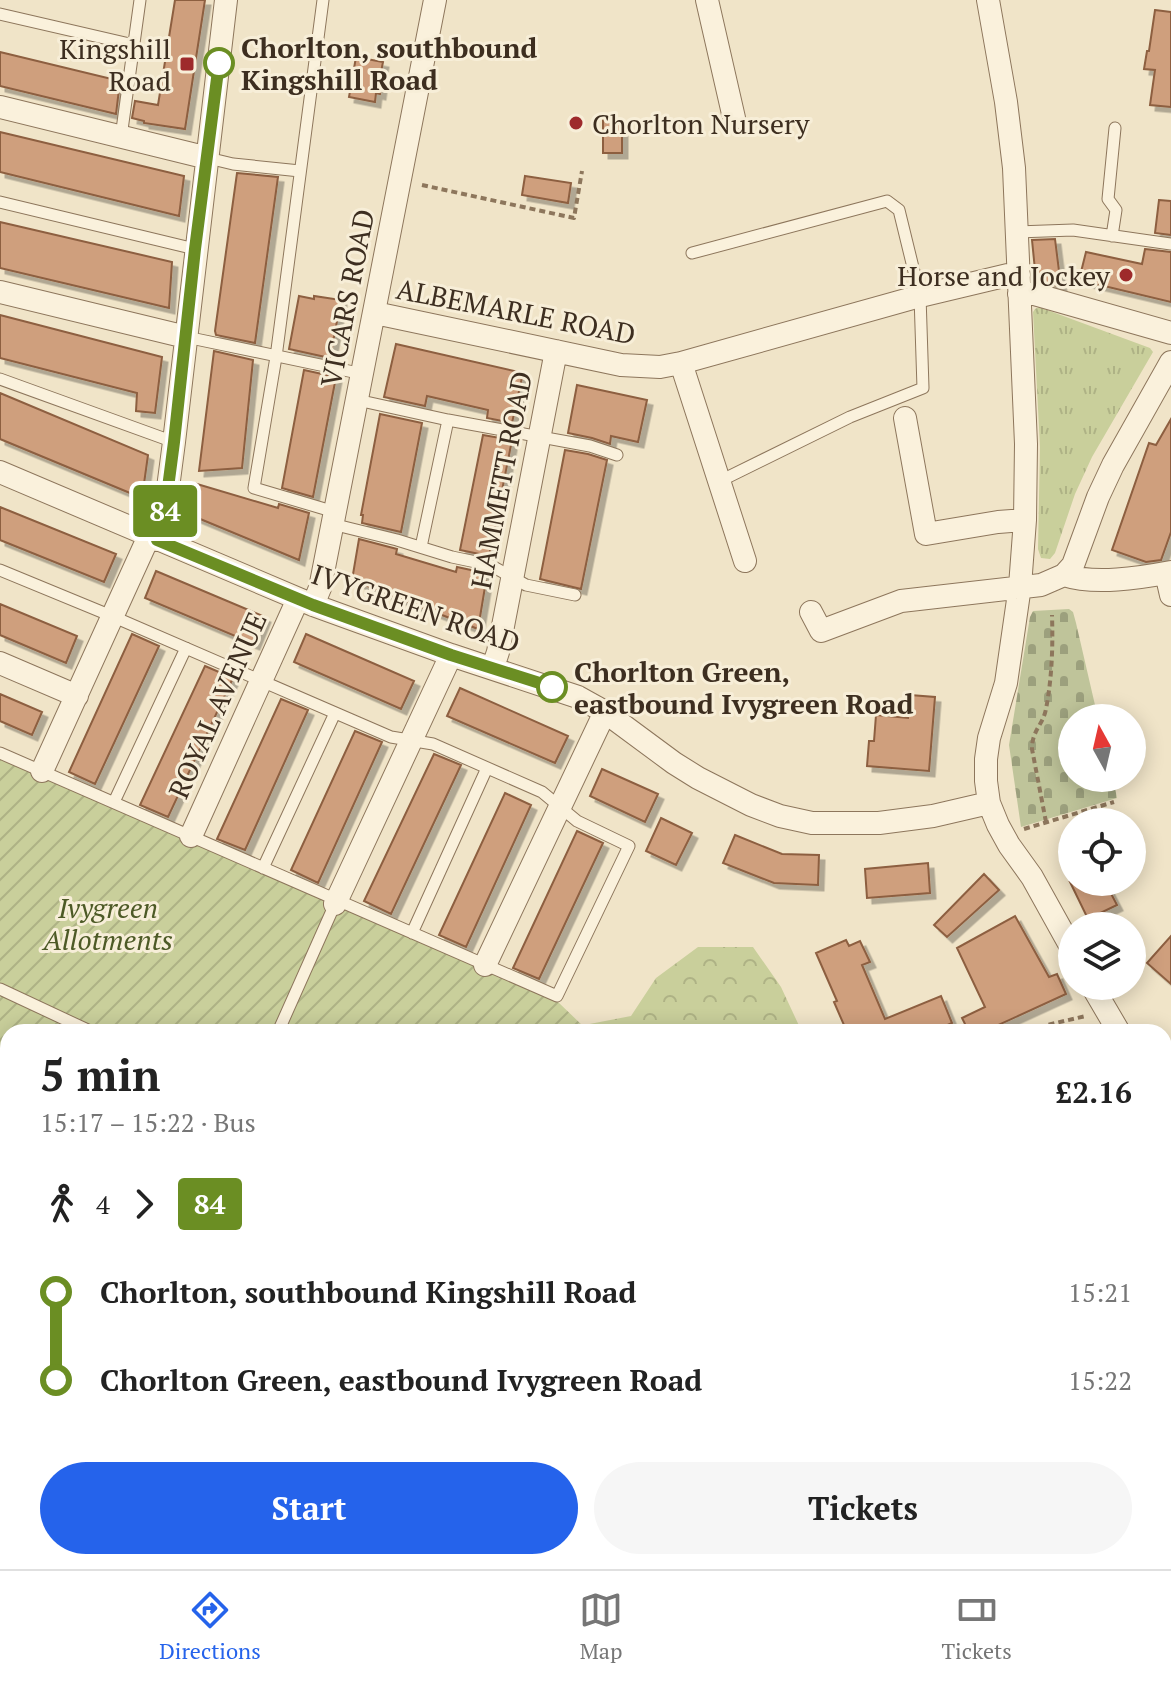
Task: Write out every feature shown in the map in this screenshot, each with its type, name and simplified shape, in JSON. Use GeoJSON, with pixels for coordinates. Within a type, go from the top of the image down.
{"type":"FeatureCollection","features":[{"type":"Feature","properties":{"kind":"street"},"geometry":{"type":"LineString","coordinates":[[42,771],[153,538],[163,526],[226,0]]}},
{"type":"Feature","properties":{"kind":"street","name":"VICARS ROAD"},"geometry":{"type":"LineString","coordinates":[[305,602],[320,588],[435,0]]}},
{"type":"Feature","properties":{"kind":"street"},"geometry":{"type":"LineString","coordinates":[[707,0],[734,118]]}},
{"type":"Feature","properties":{"kind":"street"},"geometry":{"type":"LineString","coordinates":[[988,0],[1014,168],[1026,444],[1020,586],[1006,683],[989,738],[986,781],[989,803],[998,825],[1058,924]]}},
{"type":"Feature","properties":{"kind":"street"},"geometry":{"type":"LineString","coordinates":[[0,107],[208,158]]}},
{"type":"Feature","properties":{"kind":"street","name":"ALBEMARLE ROAD"},"geometry":{"type":"LineString","coordinates":[[375,313],[621,365],[660,367],[1008,275],[1034,294],[1171,333]]}},
{"type":"Feature","properties":{"kind":"street"},"geometry":{"type":"LineString","coordinates":[[0,292],[186,337]]}},
{"type":"Feature","properties":{"kind":"street","name":"HAMMETT ROAD"},"geometry":{"type":"LineString","coordinates":[[493,667],[556,351]]}},
{"type":"Feature","properties":{"kind":"street"},"geometry":{"type":"LineString","coordinates":[[811,612],[821,631],[901,601],[1041,585],[1064,575],[1073,565],[1113,465],[1171,362]]}},
{"type":"Feature","properties":{"kind":"street"},"geometry":{"type":"LineString","coordinates":[[681,363],[745,561]]}},
{"type":"Feature","properties":{"kind":"street"},"geometry":{"type":"LineString","coordinates":[[905,418],[926,534],[1025,520]]}},
{"type":"Feature","properties":{"kind":"street","name":"IVYGREEN ROAD"},"geometry":{"type":"LineString","coordinates":[[0,472],[305,602],[578,697],[605,712],[698,778],[780,816],[812,823],[879,823],[933,816],[989,803]]}},
{"type":"Feature","properties":{"kind":"street"},"geometry":{"type":"LineString","coordinates":[[1064,575],[1079,580],[1098,580],[1168,572],[1171,595]]}},
{"type":"Feature","properties":{"kind":"street","name":"ROYAL AVENUE"},"geometry":{"type":"LineString","coordinates":[[191,836],[262,680],[305,602]]}},
{"type":"Feature","properties":{"kind":"street"},"geometry":{"type":"LineString","coordinates":[[336,902],[451,655]]}},
{"type":"Feature","properties":{"kind":"street"},"geometry":{"type":"LineString","coordinates":[[0,663],[77,696]]}},
{"type":"Feature","properties":{"kind":"street"},"geometry":{"type":"LineString","coordinates":[[485,965],[605,712]]}},
{"type":"Feature","properties":{"kind":"street"},"geometry":{"type":"LineString","coordinates":[[1100,1000],[1114,1024]]}},
{"type":"Feature","properties":{"kind":"lane"},"geometry":{"type":"LineString","coordinates":[[4,0],[0,14],[134,45]]}},
{"type":"Feature","properties":{"kind":"lane"},"geometry":{"type":"LineString","coordinates":[[121,137],[140,0]]}},
{"type":"Feature","properties":{"kind":"lane"},"geometry":{"type":"LineString","coordinates":[[323,0],[276,357],[254,488],[421,547],[490,565],[526,585],[575,595]]}},
{"type":"Feature","properties":{"kind":"lane"},"geometry":{"type":"LineString","coordinates":[[1112,236],[1116,210],[1108,199],[1115,128]]}},
{"type":"Feature","properties":{"kind":"lane"},"geometry":{"type":"LineString","coordinates":[[208,158],[233,164],[300,171]]}},
{"type":"Feature","properties":{"kind":"lane"},"geometry":{"type":"LineString","coordinates":[[692,253],[887,201],[899,210],[920,296],[923,388],[850,417],[720,481]]}},
{"type":"Feature","properties":{"kind":"lane"},"geometry":{"type":"LineString","coordinates":[[0,202],[195,249]]}},
{"type":"Feature","properties":{"kind":"lane"},"geometry":{"type":"LineString","coordinates":[[1017,232],[1073,230],[1171,244]]}},
{"type":"Feature","properties":{"kind":"lane"},"geometry":{"type":"LineString","coordinates":[[186,337],[363,374]]}},
{"type":"Feature","properties":{"kind":"lane"},"geometry":{"type":"LineString","coordinates":[[0,379],[174,442]]}},
{"type":"Feature","properties":{"kind":"lane"},"geometry":{"type":"LineString","coordinates":[[357,400],[590,446],[617,455]]}},
{"type":"Feature","properties":{"kind":"lane"},"geometry":{"type":"LineString","coordinates":[[421,547],[448,420]]}},
{"type":"Feature","properties":{"kind":"lane"},"geometry":{"type":"LineString","coordinates":[[0,570],[391,737],[433,744],[542,792],[577,821],[629,846],[557,996],[0,753]]}},
{"type":"Feature","properties":{"kind":"lane"},"geometry":{"type":"LineString","coordinates":[[114,802],[186,648]]}},
{"type":"Feature","properties":{"kind":"lane"},"geometry":{"type":"LineString","coordinates":[[263,868],[335,713]]}},
{"type":"Feature","properties":{"kind":"lane"},"geometry":{"type":"LineString","coordinates":[[412,933],[487,768]]}},
{"type":"Feature","properties":{"kind":"lane"},"geometry":{"type":"LineString","coordinates":[[282,1024],[336,902]]}},
{"type":"Feature","properties":{"kind":"lane"},"geometry":{"type":"LineString","coordinates":[[0,989],[75,1024]]}},
{"type":"Feature","properties":{"kind":"path"},"geometry":{"type":"LineString","coordinates":[[400,183],[574,218],[582,171]]}},
{"type":"Feature","properties":{"kind":"path"},"geometry":{"type":"LineString","coordinates":[[1046,822],[1032,737],[1046,711],[1052,615]]}},
{"type":"Feature","properties":{"kind":"path"},"geometry":{"type":"LineString","coordinates":[[1009,845],[1021,830],[1114,802]]}},
{"type":"Feature","properties":{"kind":"path"},"geometry":{"type":"LineString","coordinates":[[1051,1024],[1106,1011]]}},
{"type":"Feature","properties":{"kind":"green space"},"geometry":{"type":"Polygon","coordinates":[[[1039,307],[1150,348],[1153,352],[1092,457],[1050,559],[1041,558],[1038,549],[1040,447],[1033,312],[1039,307]]]}},
{"type":"Feature","properties":{"kind":"green space"},"geometry":{"type":"Polygon","coordinates":[[[1069,609],[1073,612],[1095,704],[1058,704],[1058,792],[1116,792],[1117,798],[1084,808],[1058,808],[1058,816],[1021,827],[1009,745],[1033,611],[1069,609]]]}},
{"type":"Feature","properties":{"kind":"green space","name":"Ivygreen Allotments"},"geometry":{"type":"Polygon","coordinates":[[[0,759],[558,1002],[581,1024],[0,1024],[0,759]]]}},
{"type":"Feature","properties":{"kind":"green space"},"geometry":{"type":"Polygon","coordinates":[[[698,947],[753,947],[781,987],[798,1024],[590,1024],[631,1016],[656,978],[698,947]]]}},
{"type":"Feature","properties":{"kind":"building"},"geometry":{"type":"Polygon","coordinates":[[[175,0],[205,0],[185,129],[144,123],[132,118],[135,101],[158,105],[175,0]]]}},
{"type":"Feature","properties":{"kind":"building"},"geometry":{"type":"Polygon","coordinates":[[[1155,10],[1171,12],[1171,107],[1150,105],[1155,70],[1144,69],[1155,10]]]}},
{"type":"Feature","properties":{"kind":"building"},"geometry":{"type":"Polygon","coordinates":[[[0,52],[120,81],[116,114],[0,86],[0,52]]]}},
{"type":"Feature","properties":{"kind":"building"},"geometry":{"type":"Polygon","coordinates":[[[356,57],[383,62],[380,94],[376,93],[375,102],[349,97],[356,57]]]}},
{"type":"Feature","properties":{"kind":"building"},"geometry":{"type":"Polygon","coordinates":[[[603,120],[622,120],[622,153],[603,153],[603,120]]]}},
{"type":"Feature","properties":{"kind":"building"},"geometry":{"type":"Polygon","coordinates":[[[0,132],[184,176],[179,216],[0,172],[0,132]]]}},
{"type":"Feature","properties":{"kind":"building"},"geometry":{"type":"Polygon","coordinates":[[[237,173],[278,177],[255,343],[216,335],[215,331],[237,173]]]}},
{"type":"Feature","properties":{"kind":"building"},"geometry":{"type":"Polygon","coordinates":[[[525,176],[571,183],[568,203],[522,195],[525,176]]]}},
{"type":"Feature","properties":{"kind":"building"},"geometry":{"type":"Polygon","coordinates":[[[1159,200],[1171,201],[1171,235],[1155,233],[1159,200]]]}},
{"type":"Feature","properties":{"kind":"building"},"geometry":{"type":"Polygon","coordinates":[[[0,222],[172,262],[169,308],[0,268],[0,222]]]}},
{"type":"Feature","properties":{"kind":"building"},"geometry":{"type":"Polygon","coordinates":[[[1055,239],[1061,287],[1036,280],[1032,240],[1055,239]]]}},
{"type":"Feature","properties":{"kind":"building","name":"Horse and Jockey"},"geometry":{"type":"Polygon","coordinates":[[[1145,249],[1171,252],[1171,302],[1079,280],[1086,252],[1142,264],[1145,249]]]}},
{"type":"Feature","properties":{"kind":"building"},"geometry":{"type":"Polygon","coordinates":[[[299,296],[341,300],[330,358],[289,349],[299,296]]]}},
{"type":"Feature","properties":{"kind":"building"},"geometry":{"type":"Polygon","coordinates":[[[0,315],[162,357],[155,413],[136,411],[137,393],[0,358],[0,315]]]}},
{"type":"Feature","properties":{"kind":"building"},"geometry":{"type":"Polygon","coordinates":[[[396,344],[523,373],[512,423],[487,418],[488,410],[427,396],[425,406],[384,397],[396,344]]]}},
{"type":"Feature","properties":{"kind":"building"},"geometry":{"type":"Polygon","coordinates":[[[214,351],[253,360],[242,468],[199,471],[214,351]]]}},
{"type":"Feature","properties":{"kind":"building"},"geometry":{"type":"Polygon","coordinates":[[[304,370],[336,377],[313,497],[282,488],[304,370]]]}},
{"type":"Feature","properties":{"kind":"building"},"geometry":{"type":"Polygon","coordinates":[[[577,385],[647,400],[638,442],[611,436],[610,444],[568,433],[577,385]]]}},
{"type":"Feature","properties":{"kind":"building"},"geometry":{"type":"Polygon","coordinates":[[[0,393],[148,455],[142,498],[0,439],[0,393]]]}},
{"type":"Feature","properties":{"kind":"building"},"geometry":{"type":"Polygon","coordinates":[[[380,414],[422,423],[401,532],[362,523],[380,414]]]}},
{"type":"Feature","properties":{"kind":"building"},"geometry":{"type":"Polygon","coordinates":[[[1171,419],[1171,532],[1161,560],[1146,562],[1112,550],[1149,443],[1156,445],[1171,419]]]}},
{"type":"Feature","properties":{"kind":"building"},"geometry":{"type":"Polygon","coordinates":[[[483,435],[512,440],[489,556],[460,550],[483,435]]]}},
{"type":"Feature","properties":{"kind":"building"},"geometry":{"type":"Polygon","coordinates":[[[565,450],[607,460],[581,589],[540,579],[565,450]]]}},
{"type":"Feature","properties":{"kind":"building"},"geometry":{"type":"Polygon","coordinates":[[[197,484],[278,508],[279,504],[309,513],[299,560],[193,516],[197,484]]]}},
{"type":"Feature","properties":{"kind":"building"},"geometry":{"type":"Polygon","coordinates":[[[0,507],[116,554],[104,582],[0,540],[0,507]]]}},
{"type":"Feature","properties":{"kind":"building"},"geometry":{"type":"Polygon","coordinates":[[[359,539],[397,549],[396,554],[456,572],[457,567],[485,573],[478,629],[352,580],[359,539]]]}},
{"type":"Feature","properties":{"kind":"building"},"geometry":{"type":"Polygon","coordinates":[[[156,571],[265,617],[254,644],[145,598],[156,571]]]}},
{"type":"Feature","properties":{"kind":"building"},"geometry":{"type":"Polygon","coordinates":[[[0,604],[77,636],[66,663],[0,635],[0,604]]]}},
{"type":"Feature","properties":{"kind":"building"},"geometry":{"type":"Polygon","coordinates":[[[132,634],[159,646],[95,784],[69,772],[132,634]]]}},
{"type":"Feature","properties":{"kind":"building"},"geometry":{"type":"Polygon","coordinates":[[[306,634],[414,681],[401,709],[294,662],[306,634]]]}},
{"type":"Feature","properties":{"kind":"building"},"geometry":{"type":"Polygon","coordinates":[[[205,666],[233,678],[168,817],[140,805],[205,666]]]}},
{"type":"Feature","properties":{"kind":"building"},"geometry":{"type":"Polygon","coordinates":[[[460,688],[568,736],[555,763],[447,716],[460,688]]]}},
{"type":"Feature","properties":{"kind":"building"},"geometry":{"type":"Polygon","coordinates":[[[0,694],[42,712],[32,735],[0,721],[0,694]]]}},
{"type":"Feature","properties":{"kind":"building"},"geometry":{"type":"Polygon","coordinates":[[[910,695],[935,697],[929,771],[867,766],[869,741],[874,741],[876,715],[908,718],[910,695]]]}},
{"type":"Feature","properties":{"kind":"building"},"geometry":{"type":"Polygon","coordinates":[[[281,699],[308,710],[245,850],[217,839],[281,699]]]}},
{"type":"Feature","properties":{"kind":"building"},"geometry":{"type":"Polygon","coordinates":[[[355,731],[382,742],[318,883],[291,870],[355,731]]]}},
{"type":"Feature","properties":{"kind":"building"},"geometry":{"type":"Polygon","coordinates":[[[434,754],[461,765],[391,914],[364,901],[434,754]]]}},
{"type":"Feature","properties":{"kind":"building"},"geometry":{"type":"Polygon","coordinates":[[[602,769],[658,794],[645,822],[590,796],[602,769]]]}},
{"type":"Feature","properties":{"kind":"building"},"geometry":{"type":"Polygon","coordinates":[[[505,793],[531,805],[466,947],[439,935],[505,793]]]}},
{"type":"Feature","properties":{"kind":"building"},"geometry":{"type":"Polygon","coordinates":[[[661,818],[692,833],[676,865],[646,851],[661,818]]]}},
{"type":"Feature","properties":{"kind":"building"},"geometry":{"type":"Polygon","coordinates":[[[577,831],[603,843],[539,979],[513,968],[577,831]]]}},
{"type":"Feature","properties":{"kind":"building"},"geometry":{"type":"Polygon","coordinates":[[[735,835],[782,854],[819,855],[818,885],[774,883],[723,863],[735,835]]]}},
{"type":"Feature","properties":{"kind":"building"},"geometry":{"type":"Polygon","coordinates":[[[928,863],[930,893],[867,898],[865,869],[928,863]]]}},
{"type":"Feature","properties":{"kind":"building"},"geometry":{"type":"Polygon","coordinates":[[[984,874],[999,890],[947,937],[934,925],[984,874]]]}},
{"type":"Feature","properties":{"kind":"building"},"geometry":{"type":"Polygon","coordinates":[[[1077,896],[1112,896],[1117,905],[1102,912],[1085,912],[1077,896]]]}},
{"type":"Feature","properties":{"kind":"building"},"geometry":{"type":"Polygon","coordinates":[[[1015,916],[1049,977],[1057,974],[1058,998],[1000,1024],[965,1024],[962,1018],[985,1007],[957,948],[1015,916]]]}},
{"type":"Feature","properties":{"kind":"building"},"geometry":{"type":"Polygon","coordinates":[[[1171,936],[1171,984],[1147,963],[1171,936]]]}},
{"type":"Feature","properties":{"kind":"building"},"geometry":{"type":"Polygon","coordinates":[[[846,940],[849,946],[860,941],[870,962],[862,965],[885,1019],[941,996],[952,1023],[844,1024],[816,953],[846,940]]]}},
{"type":"Feature","properties":{"kind":"bus line","name":"84"},"geometry":{"type":"LineString","coordinates":[[219,63],[174,442],[163,526],[157,540],[313,605],[451,655],[552,687]]}},
{"type":"Feature","properties":{"kind":"place","name":"Chorlton, southbound Kingshill Road"},"geometry":{"type":"Point","coordinates":[219,63]}},
{"type":"Feature","properties":{"kind":"place","name":"Kingshill Road"},"geometry":{"type":"Point","coordinates":[187,64]}},
{"type":"Feature","properties":{"kind":"place","name":"Chorlton Nursery"},"geometry":{"type":"Point","coordinates":[576,123]}},
{"type":"Feature","properties":{"kind":"place","name":"Horse and Jockey"},"geometry":{"type":"Point","coordinates":[1126,275]}},
{"type":"Feature","properties":{"kind":"place","name":"Chorlton Green, eastbound Ivygreen Road"},"geometry":{"type":"Point","coordinates":[552,687]}}]}
